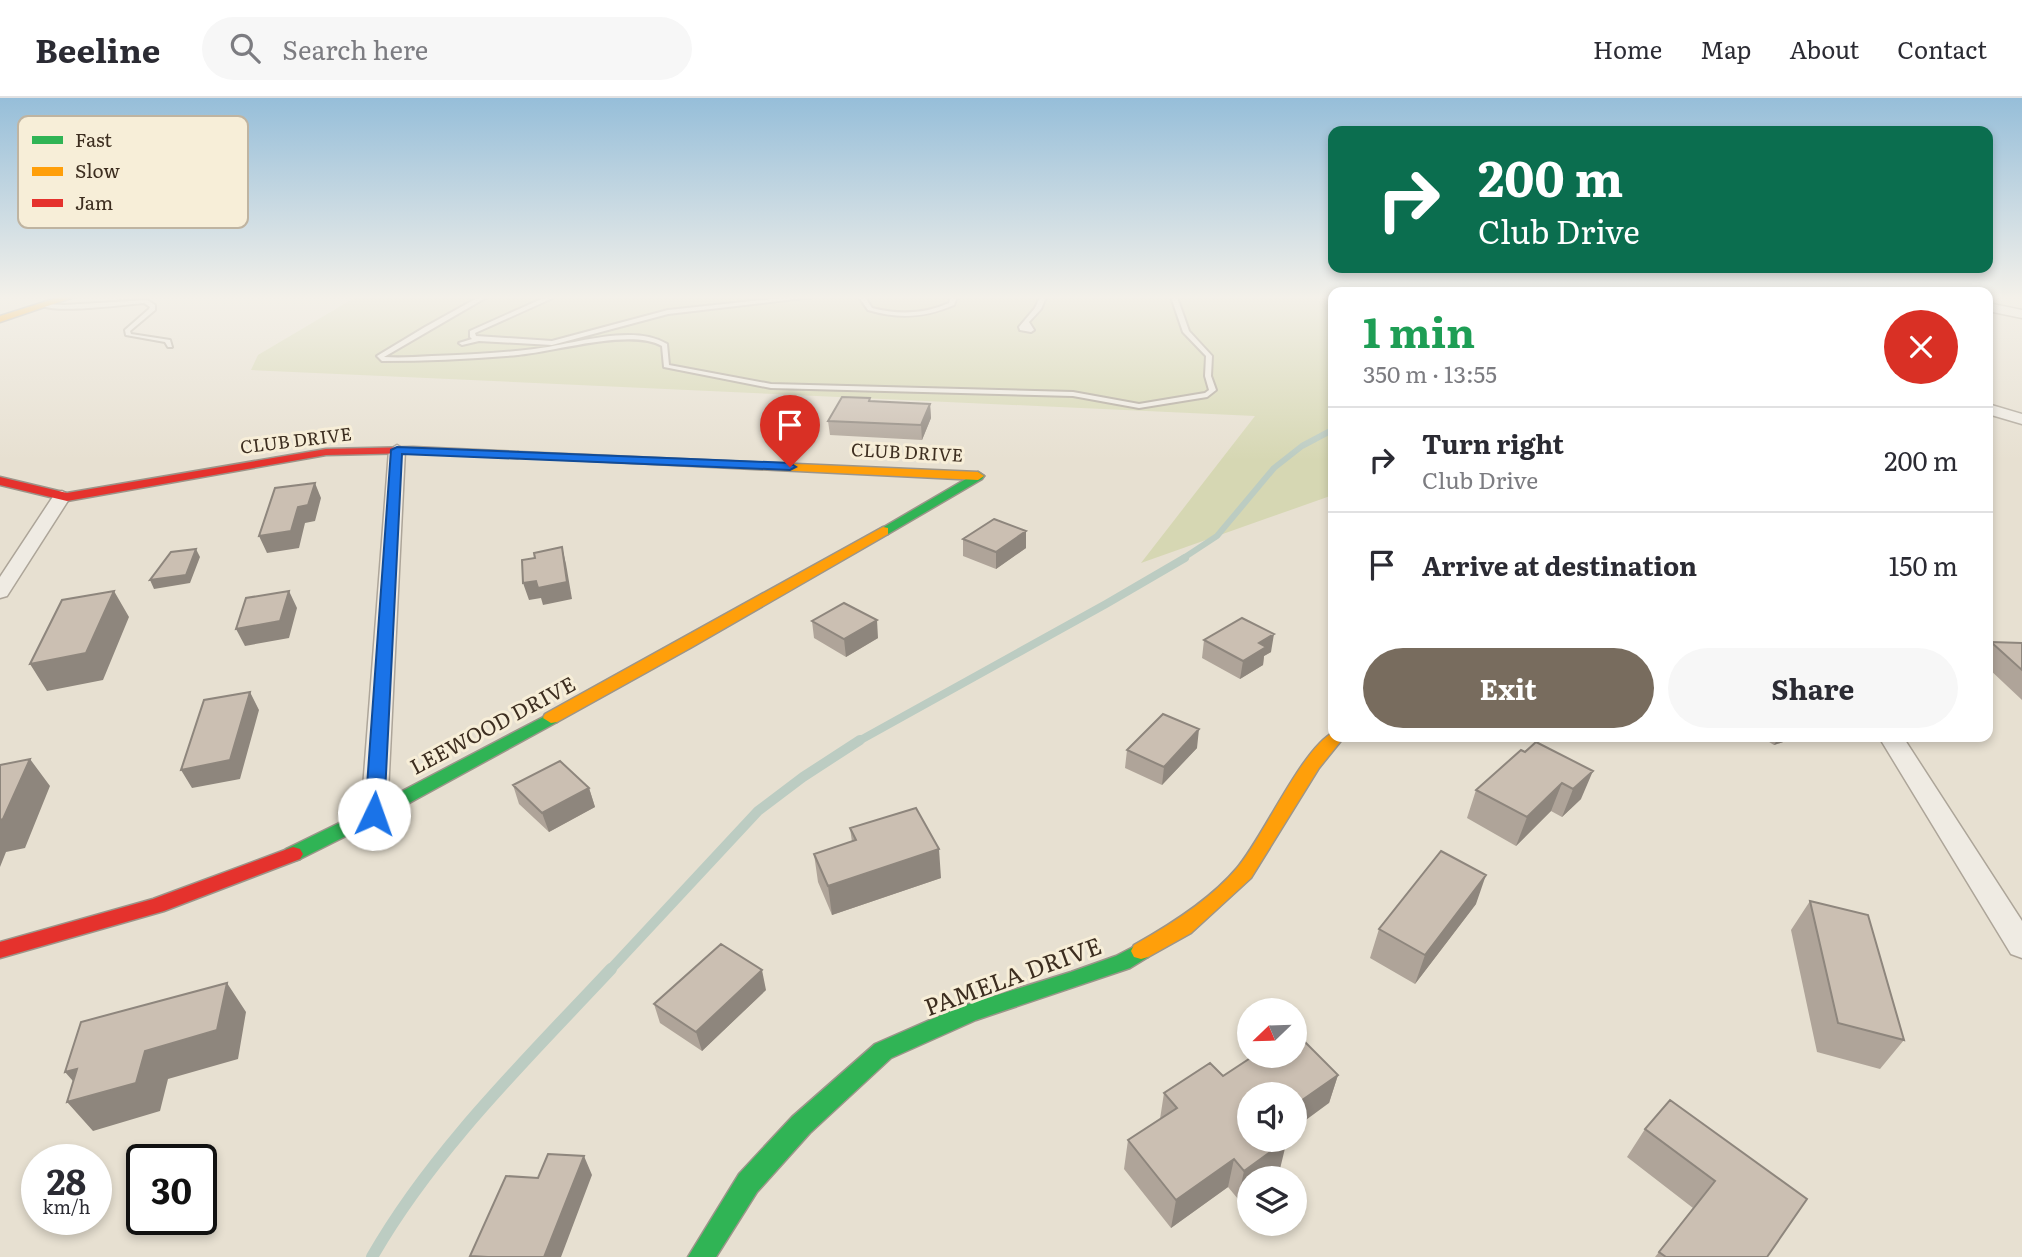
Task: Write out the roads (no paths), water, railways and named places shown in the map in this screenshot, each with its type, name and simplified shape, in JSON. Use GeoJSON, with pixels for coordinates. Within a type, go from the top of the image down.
{"type":"FeatureCollection","features":[{"type":"Feature","properties":{"kind":"main road","name":"CLUB DRIVE"},"geometry":{"type":"LineString","coordinates":[[0,481],[62,496],[326,453],[397,450],[978,476]]}},
{"type":"Feature","properties":{"kind":"main road","name":"LEEWOOD DRIVE"},"geometry":{"type":"LineString","coordinates":[[0,950],[157,905],[278,862],[374,814],[687,644],[978,476]]}},
{"type":"Feature","properties":{"kind":"main road","name":"PAMELA DRIVE"},"geometry":{"type":"LineString","coordinates":[[702,1257],[748,1183],[801,1125],[883,1051],[970,1013],[1123,962],[1184,927],[1223,895],[1244,873],[1313,764],[1332,742]]}},
{"type":"Feature","properties":{"kind":"street"},"geometry":{"type":"LineString","coordinates":[[1993,410],[2022,419]]}},
{"type":"Feature","properties":{"kind":"street"},"geometry":{"type":"LineString","coordinates":[[374,814],[397,450]]}},
{"type":"Feature","properties":{"kind":"street"},"geometry":{"type":"LineString","coordinates":[[0,592],[62,496]]}},
{"type":"Feature","properties":{"kind":"street"},"geometry":{"type":"LineString","coordinates":[[1894,742],[2022,946]]}},
{"type":"Feature","properties":{"kind":"lane"},"geometry":{"type":"LineString","coordinates":[[387,351],[380,356],[395,359],[475,357],[531,351]]}},
{"type":"Feature","properties":{"kind":"lane"},"geometry":{"type":"LineString","coordinates":[[665,351],[666,366],[771,386],[1073,394],[1153,406],[1208,395],[1213,390],[1209,376],[1209,356],[1204,351]]}},
{"type":"Feature","properties":{"kind":"waterway"},"geometry":{"type":"LineString","coordinates":[[1182,559],[1217,536],[1274,468],[1302,446],[1328,432]]}},
{"type":"Feature","properties":{"kind":"waterway"},"geometry":{"type":"LineString","coordinates":[[857,742],[1185,558]]}},
{"type":"Feature","properties":{"kind":"waterway"},"geometry":{"type":"LineString","coordinates":[[609,971],[758,811],[803,777],[860,740]]}},
{"type":"Feature","properties":{"kind":"waterway"},"geometry":{"type":"LineString","coordinates":[[372,1257],[396,1218],[452,1143],[611,969]]}}]}
